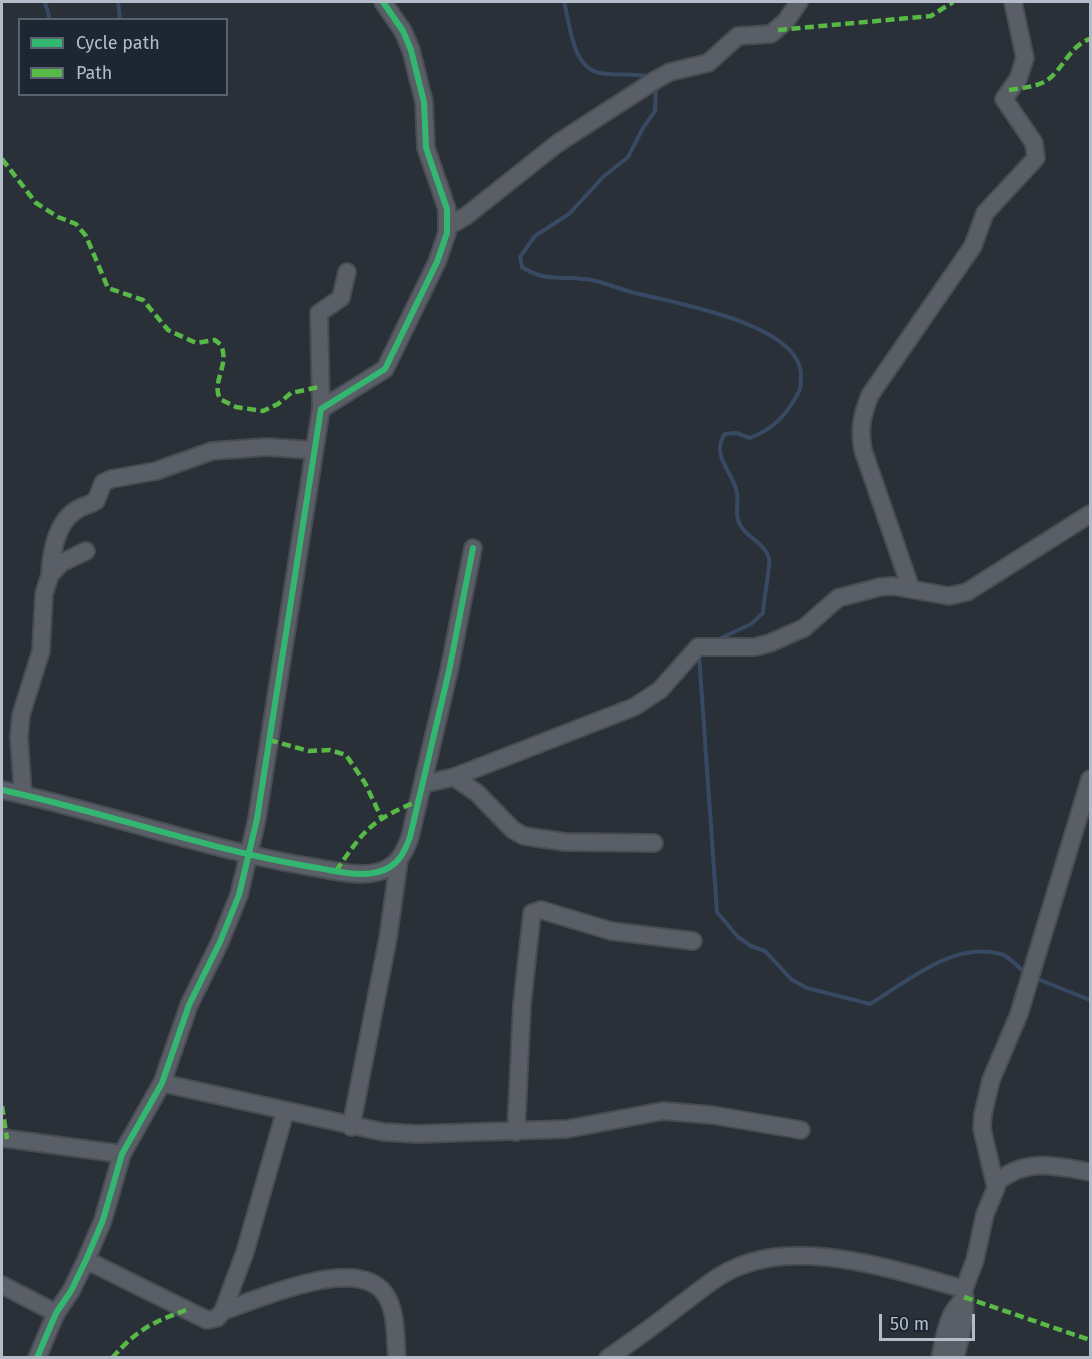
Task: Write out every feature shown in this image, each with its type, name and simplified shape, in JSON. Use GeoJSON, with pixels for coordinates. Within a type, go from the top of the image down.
{"type":"FeatureCollection","features":[{"type":"Feature","properties":{"kind":"street"},"geometry":{"type":"LineString","coordinates":[[321,409],[385,369],[436,262],[447,227],[444,197],[426,148],[424,102],[411,50],[403,31],[383,2]]}},
{"type":"Feature","properties":{"kind":"street"},"geometry":{"type":"LineString","coordinates":[[447,227],[466,216],[558,143],[657,79],[670,72],[708,63],[738,36],[765,35],[778,30],[799,2]]}},
{"type":"Feature","properties":{"kind":"street"},"geometry":{"type":"LineString","coordinates":[[911,589],[863,450],[860,434],[862,417],[870,395],[972,246],[985,213],[1036,158],[1034,143],[1004,99],[1024,67],[1013,2]]}},
{"type":"Feature","properties":{"kind":"street"},"geometry":{"type":"LineString","coordinates":[[37,1358],[56,1313],[71,1291],[86,1260],[103,1220],[122,1155],[162,1083],[189,1005],[220,942],[239,895],[250,856],[281,666],[312,450],[321,409],[319,313],[341,298],[347,272]]}},
{"type":"Feature","properties":{"kind":"street"},"geometry":{"type":"LineString","coordinates":[[23,795],[19,737],[21,715],[41,651],[44,594],[50,575],[54,545],[69,516],[96,501],[100,487],[107,480],[156,471],[219,450],[266,447],[312,450]]}},
{"type":"Feature","properties":{"kind":"street"},"geometry":{"type":"LineString","coordinates":[[424,784],[454,777],[634,707],[660,690],[698,647],[755,647],[770,643],[804,628],[838,598],[880,587],[893,586],[949,596],[967,592],[1090,514]]}},
{"type":"Feature","properties":{"kind":"street"},"geometry":{"type":"LineString","coordinates":[[351,1127],[388,938],[399,860],[410,837],[424,784],[450,671],[473,548]]}},
{"type":"Feature","properties":{"kind":"street"},"geometry":{"type":"LineString","coordinates":[[50,575],[61,562],[86,550]]}},
{"type":"Feature","properties":{"kind":"street"},"geometry":{"type":"LineString","coordinates":[[454,777],[477,793],[513,830],[524,836],[565,842],[654,843]]}},
{"type":"Feature","properties":{"kind":"street"},"geometry":{"type":"LineString","coordinates":[[996,1183],[985,1144],[983,1114],[992,1080],[1018,1014],[1090,779]]}},
{"type":"Feature","properties":{"kind":"street"},"geometry":{"type":"LineString","coordinates":[[2,790],[250,856],[336,871],[373,873],[388,869],[399,860]]}},
{"type":"Feature","properties":{"kind":"street"},"geometry":{"type":"LineString","coordinates":[[516,1132],[522,1005],[531,913],[541,910],[611,931],[693,941]]}},
{"type":"Feature","properties":{"kind":"street"},"geometry":{"type":"LineString","coordinates":[[162,1083],[351,1127],[418,1134],[567,1129],[663,1112],[712,1114],[801,1130]]}},
{"type":"Feature","properties":{"kind":"street"},"geometry":{"type":"LineString","coordinates":[[86,1260],[207,1320],[217,1318],[223,1311],[245,1252],[285,1112]]}},
{"type":"Feature","properties":{"kind":"street"},"geometry":{"type":"LineString","coordinates":[[2,1138],[122,1155]]}},
{"type":"Feature","properties":{"kind":"street"},"geometry":{"type":"LineString","coordinates":[[940,1358],[949,1321],[964,1294],[996,1183],[1007,1173],[1039,1164],[1090,1172]]}},
{"type":"Feature","properties":{"kind":"street"},"geometry":{"type":"LineString","coordinates":[[609,1358],[708,1284],[739,1266],[770,1256],[811,1257],[881,1266],[964,1294]]}},
{"type":"Feature","properties":{"kind":"street"},"geometry":{"type":"LineString","coordinates":[[223,1311],[313,1281],[335,1277],[357,1279],[376,1285],[390,1304],[397,1358]]}},
{"type":"Feature","properties":{"kind":"street"},"geometry":{"type":"LineString","coordinates":[[2,1285],[56,1313]]}},
{"type":"Feature","properties":{"kind":"street"},"geometry":{"type":"LineString","coordinates":[[955,1358],[965,1319],[964,1294]]}},
{"type":"Feature","properties":{"kind":"waterway"},"geometry":{"type":"LineString","coordinates":[[45,2],[49,18]]}},
{"type":"Feature","properties":{"kind":"waterway"},"geometry":{"type":"LineString","coordinates":[[118,2],[120,18]]}},
{"type":"Feature","properties":{"kind":"waterway"},"geometry":{"type":"LineString","coordinates":[[564,2],[574,44],[583,63],[600,73],[651,77]]}},
{"type":"Feature","properties":{"kind":"waterway"},"geometry":{"type":"LineString","coordinates":[[656,87],[655,111],[628,157],[603,177],[569,214],[535,236],[520,257],[522,267],[540,275],[596,281],[733,319],[781,342],[796,358],[801,376],[800,387],[798,394],[782,417],[765,431],[750,438],[736,433],[725,434],[721,442],[721,457],[737,493],[738,520],[744,531],[763,547],[769,561],[763,613],[751,624],[715,641]]}},
{"type":"Feature","properties":{"kind":"waterway"},"geometry":{"type":"LineString","coordinates":[[699,655],[717,912],[738,937],[751,946],[765,951],[792,980],[807,988],[870,1004],[915,975],[948,958],[966,953],[983,951],[1004,955],[1026,974]]}},
{"type":"Feature","properties":{"kind":"waterway"},"geometry":{"type":"LineString","coordinates":[[1035,978],[1090,1000]]}},
{"type":"Feature","properties":{"kind":"marked path"},"geometry":{"type":"LineString","coordinates":[[778,30],[931,16],[953,2]]}},
{"type":"Feature","properties":{"kind":"marked path"},"geometry":{"type":"LineString","coordinates":[[1009,90],[1046,81],[1077,47],[1090,39]]}},
{"type":"Feature","properties":{"kind":"marked path"},"geometry":{"type":"LineString","coordinates":[[2,159],[36,203],[58,217],[76,224],[86,236],[108,288],[143,300],[168,330],[196,343],[215,340],[221,345],[223,360],[218,386],[220,399],[236,407],[263,411],[278,404],[291,393],[319,387]]}},
{"type":"Feature","properties":{"kind":"marked path"},"geometry":{"type":"LineString","coordinates":[[269,740],[309,751],[330,750],[346,755],[365,783],[381,817]]}},
{"type":"Feature","properties":{"kind":"marked path"},"geometry":{"type":"LineString","coordinates":[[336,871],[355,844],[371,827],[390,814],[420,800]]}},
{"type":"Feature","properties":{"kind":"marked path"},"geometry":{"type":"LineString","coordinates":[[2,1106],[7,1139]]}},
{"type":"Feature","properties":{"kind":"marked path"},"geometry":{"type":"LineString","coordinates":[[964,1297],[1090,1340]]}},
{"type":"Feature","properties":{"kind":"marked path"},"geometry":{"type":"LineString","coordinates":[[112,1358],[146,1328],[186,1310]]}},
{"type":"Feature","properties":{"kind":"cycle path"},"geometry":{"type":"LineString","coordinates":[[37,1358],[56,1313],[71,1291],[86,1260],[103,1220],[122,1154],[162,1083],[189,1005],[220,942],[239,895],[257,819],[321,409],[385,369],[437,262],[447,233],[447,209],[426,148],[424,102],[411,50],[403,31],[383,2]]}},
{"type":"Feature","properties":{"kind":"cycle path"},"geometry":{"type":"LineString","coordinates":[[2,790],[267,858],[352,874],[370,874],[385,870],[399,859],[410,837],[449,671],[473,548]]}}]}
